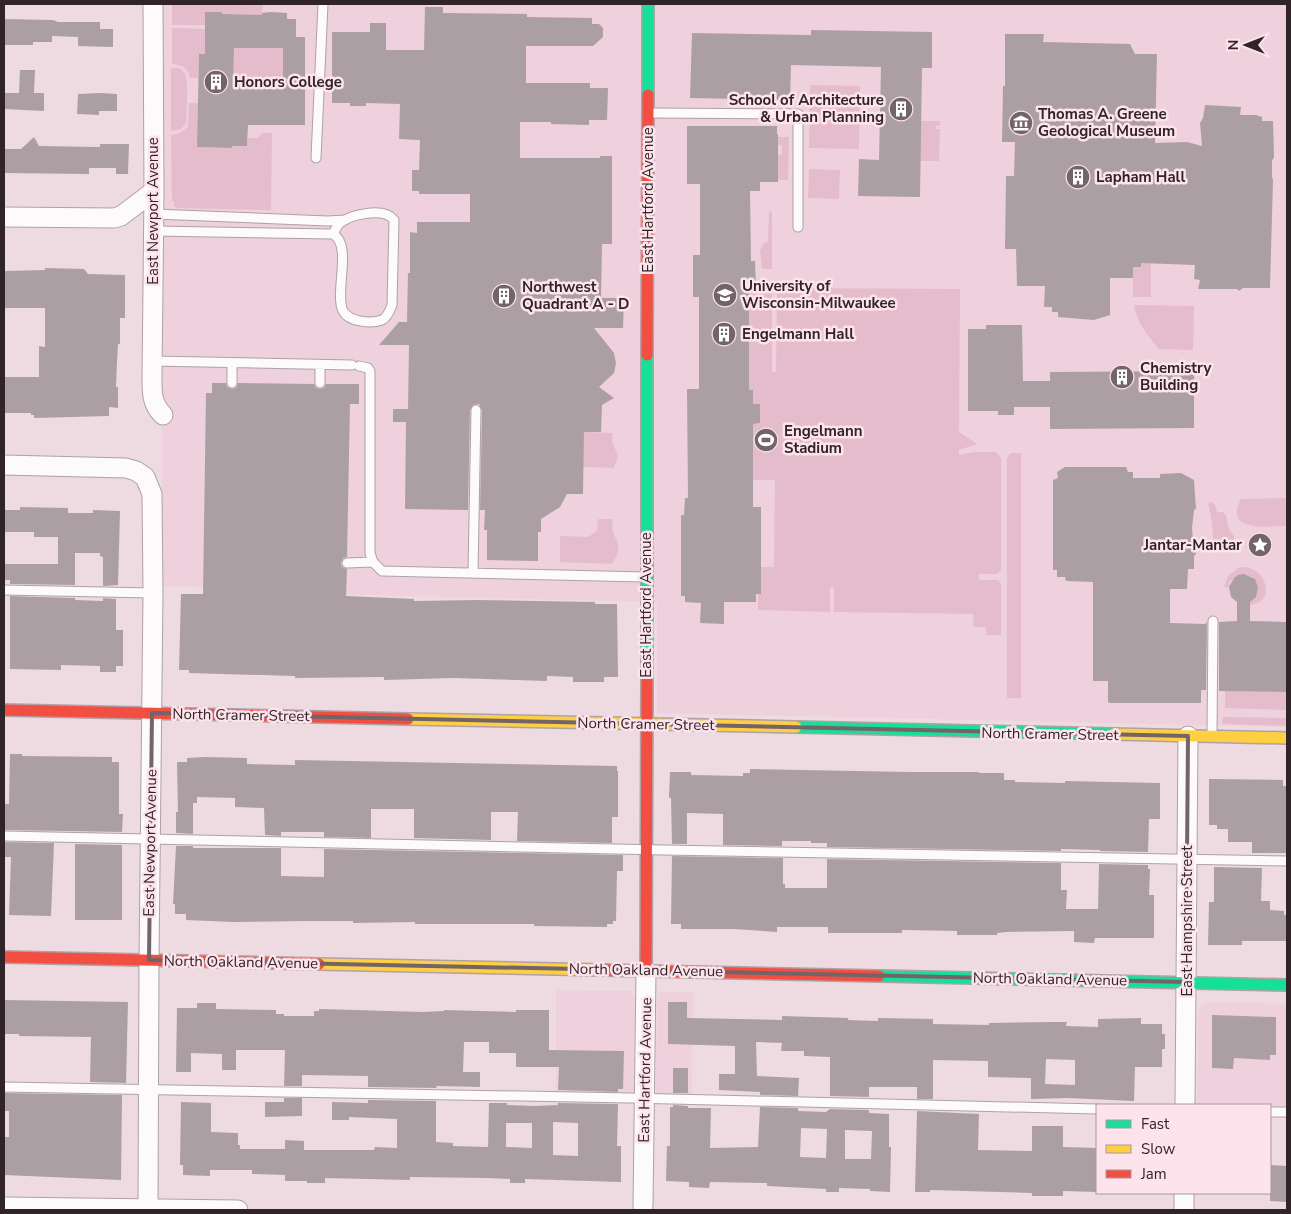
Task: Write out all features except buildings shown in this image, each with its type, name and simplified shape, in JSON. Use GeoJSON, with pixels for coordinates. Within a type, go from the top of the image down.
{"type":"FeatureCollection","features":[{"type":"Feature","properties":{"kind":"street","name":"East Newport Avenue"},"geometry":{"type":"LineString","coordinates":[[153,4],[154,223],[152,361],[153,396],[156,408],[163,415]]}},
{"type":"Feature","properties":{"kind":"street","name":"East Hartford Avenue"},"geometry":{"type":"LineString","coordinates":[[643,1209],[647,850],[648,4]]}},
{"type":"Feature","properties":{"kind":"street"},"geometry":{"type":"LineString","coordinates":[[4,217],[114,218],[121,216],[154,191]]}},
{"type":"Feature","properties":{"kind":"street","name":"East Newport Avenue"},"geometry":{"type":"LineString","coordinates":[[4,465],[126,468],[136,471],[145,477],[152,494],[153,593],[148,1209]]}},
{"type":"Feature","properties":{"kind":"street","name":"North Cramer Street"},"geometry":{"type":"LineString","coordinates":[[4,710],[1287,738]]}},
{"type":"Feature","properties":{"kind":"street","name":"East Hampshire Street"},"geometry":{"type":"LineString","coordinates":[[1185,1104],[1188,736]]}},
{"type":"Feature","properties":{"kind":"street","name":"North Oakland Avenue"},"geometry":{"type":"LineString","coordinates":[[4,957],[1287,984]]}},
{"type":"Feature","properties":{"kind":"street"},"geometry":{"type":"LineString","coordinates":[[1184,1194],[1184,1210]]}},
{"type":"Feature","properties":{"kind":"street"},"geometry":{"type":"LineString","coordinates":[[4,1207],[238,1210]]}},
{"type":"Feature","properties":{"kind":"lane"},"geometry":{"type":"LineString","coordinates":[[316,158],[322,4]]}},
{"type":"Feature","properties":{"kind":"lane"},"geometry":{"type":"LineString","coordinates":[[648,112],[798,114],[798,227]]}},
{"type":"Feature","properties":{"kind":"lane"},"geometry":{"type":"LineString","coordinates":[[375,213],[385,214],[394,220],[392,304],[387,316],[382,320],[370,322],[357,320],[344,314],[341,303],[341,245],[333,234],[154,223],[320,221],[345,220],[375,213]]}},
{"type":"Feature","properties":{"kind":"lane"},"geometry":{"type":"LineString","coordinates":[[333,234],[338,225],[345,220]]}},
{"type":"Feature","properties":{"kind":"lane"},"geometry":{"type":"LineString","coordinates":[[152,361],[356,365],[368,368],[370,371],[370,553],[373,562],[382,570],[646,577]]}},
{"type":"Feature","properties":{"kind":"lane"},"geometry":{"type":"LineString","coordinates":[[232,362],[232,382]]}},
{"type":"Feature","properties":{"kind":"lane"},"geometry":{"type":"LineString","coordinates":[[320,365],[320,383]]}},
{"type":"Feature","properties":{"kind":"lane"},"geometry":{"type":"LineString","coordinates":[[473,573],[476,410]]}},
{"type":"Feature","properties":{"kind":"lane"},"geometry":{"type":"LineString","coordinates":[[347,563],[373,562]]}},
{"type":"Feature","properties":{"kind":"lane"},"geometry":{"type":"LineString","coordinates":[[4,590],[153,593]]}},
{"type":"Feature","properties":{"kind":"lane"},"geometry":{"type":"LineString","coordinates":[[1212,737],[1213,622]]}},
{"type":"Feature","properties":{"kind":"lane"},"geometry":{"type":"LineString","coordinates":[[4,836],[1287,861]]}},
{"type":"Feature","properties":{"kind":"lane"},"geometry":{"type":"LineString","coordinates":[[4,1087],[1096,1109]]}},
{"type":"Feature","properties":{"kind":"lane"},"geometry":{"type":"LineString","coordinates":[[1271,1112],[1287,1112]]}},
{"type":"Feature","properties":{"kind":"highlighted area"},"geometry":{"type":"Polygon","coordinates":[[[152,713],[1188,736],[1186,982],[149,960],[152,713]]]}},
{"type":"Feature","properties":{"kind":"shaded area","name":"University of Wisconsin-Milwaukee"},"geometry":{"type":"Polygon","coordinates":[[[162,4],[1287,4],[1287,727],[657,713],[657,602],[322,594],[322,589],[162,586],[162,4]]]}},
{"type":"Feature","properties":{"kind":"shaded area"},"geometry":{"type":"Polygon","coordinates":[[[172,4],[263,4],[262,15],[222,14],[205,25],[172,25],[172,4]]]}},
{"type":"Feature","properties":{"kind":"shaded area"},"geometry":{"type":"Polygon","coordinates":[[[172,28],[205,29],[205,54],[199,54],[198,78],[190,78],[188,71],[184,67],[172,64],[172,28]]]}},
{"type":"Feature","properties":{"kind":"shaded area"},"geometry":{"type":"Polygon","coordinates":[[[234,42],[283,48],[283,86],[233,85],[234,42]]]}},
{"type":"Feature","properties":{"kind":"shaded area"},"geometry":{"type":"Polygon","coordinates":[[[171,68],[179,68],[183,71],[187,95],[186,123],[181,129],[171,131],[171,68]]]}},
{"type":"Feature","properties":{"kind":"shaded area"},"geometry":{"type":"Polygon","coordinates":[[[810,85],[860,86],[859,149],[809,148],[810,85]]]}},
{"type":"Feature","properties":{"kind":"shaded area"},"geometry":{"type":"Polygon","coordinates":[[[189,103],[198,103],[197,147],[231,148],[232,146],[247,146],[248,138],[258,138],[262,133],[272,133],[271,210],[177,208],[174,206],[172,201],[171,135],[178,134],[188,127],[189,103]]]}},
{"type":"Feature","properties":{"kind":"shaded area"},"geometry":{"type":"Polygon","coordinates":[[[920,121],[940,121],[940,125],[936,126],[936,129],[940,129],[939,161],[920,161],[920,121]]]}},
{"type":"Feature","properties":{"kind":"shaded area"},"geometry":{"type":"Polygon","coordinates":[[[777,137],[789,137],[788,180],[777,180],[777,156],[782,154],[782,146],[777,144],[777,137]]]}},
{"type":"Feature","properties":{"kind":"shaded area"},"geometry":{"type":"Polygon","coordinates":[[[809,169],[840,170],[839,199],[808,198],[809,169]]]}},
{"type":"Feature","properties":{"kind":"shaded area"},"geometry":{"type":"Polygon","coordinates":[[[769,211],[772,212],[772,269],[762,269],[760,251],[764,243],[768,242],[769,211]]]}},
{"type":"Feature","properties":{"kind":"shaded area"},"geometry":{"type":"Polygon","coordinates":[[[1141,253],[1151,255],[1151,297],[1133,297],[1133,267],[1141,267],[1141,253]]]}},
{"type":"Feature","properties":{"kind":"shaded area"},"geometry":{"type":"Polygon","coordinates":[[[762,281],[772,281],[772,372],[776,372],[777,288],[960,289],[959,432],[977,444],[959,450],[959,455],[975,452],[996,452],[1001,458],[1001,570],[997,574],[979,574],[979,580],[998,580],[1001,584],[1001,635],[986,635],[986,627],[974,627],[973,614],[834,612],[834,587],[830,588],[830,612],[758,610],[758,567],[774,567],[775,480],[753,480],[753,424],[760,423],[760,404],[753,404],[748,390],[749,292],[753,291],[754,288],[762,288],[762,281]]]}},
{"type":"Feature","properties":{"kind":"shaded area"},"geometry":{"type":"Polygon","coordinates":[[[1134,305],[1194,306],[1193,350],[1159,349],[1140,323],[1134,305]]]}},
{"type":"Feature","properties":{"kind":"shaded area"},"geometry":{"type":"Polygon","coordinates":[[[584,432],[613,433],[612,441],[618,456],[614,468],[583,467],[584,432]]]}},
{"type":"Feature","properties":{"kind":"shaded area"},"geometry":{"type":"Polygon","coordinates":[[[1011,453],[1021,453],[1021,698],[1007,698],[1007,458],[1011,453]]]}},
{"type":"Feature","properties":{"kind":"shaded area"},"geometry":{"type":"Polygon","coordinates":[[[1287,498],[1287,526],[1250,525],[1238,518],[1237,510],[1241,499],[1287,498]]]}},
{"type":"Feature","properties":{"kind":"shaded area"},"geometry":{"type":"Polygon","coordinates":[[[1211,502],[1215,505],[1217,512],[1223,512],[1226,515],[1229,530],[1234,536],[1232,548],[1221,551],[1214,547],[1208,504],[1211,502]]]}},
{"type":"Feature","properties":{"kind":"shaded area"},"geometry":{"type":"Polygon","coordinates":[[[598,519],[613,519],[612,526],[618,550],[612,564],[560,562],[560,536],[588,537],[597,531],[598,519]]]}},
{"type":"Feature","properties":{"kind":"shaded area"},"geometry":{"type":"Polygon","coordinates":[[[1240,567],[1249,568],[1262,577],[1266,591],[1264,598],[1259,602],[1250,605],[1258,587],[1257,582],[1250,576],[1238,575],[1230,582],[1229,587],[1224,587],[1228,576],[1240,567]]]}},
{"type":"Feature","properties":{"kind":"shaded area"},"geometry":{"type":"Polygon","coordinates":[[[1225,691],[1287,692],[1287,710],[1225,708],[1225,691]]]}},
{"type":"Feature","properties":{"kind":"shaded area"},"geometry":{"type":"Polygon","coordinates":[[[1223,717],[1287,718],[1287,726],[1222,724],[1223,717]]]}},
{"type":"Feature","properties":{"kind":"shaded area"},"geometry":{"type":"Polygon","coordinates":[[[556,990],[631,991],[635,999],[634,1093],[556,1091],[556,990]]]}},
{"type":"Feature","properties":{"kind":"shaded area"},"geometry":{"type":"Polygon","coordinates":[[[660,992],[693,992],[692,1094],[656,1094],[657,995],[660,992]]]}},
{"type":"Feature","properties":{"kind":"shaded area"},"geometry":{"type":"Polygon","coordinates":[[[1213,1002],[1287,1004],[1287,1106],[1271,1106],[1271,1104],[1197,1104],[1198,1012],[1202,1005],[1213,1002]]]}},
{"type":"Feature","properties":{"kind":"traffic: fast"},"geometry":{"type":"LineString","coordinates":[[648,4],[648,95]]}},
{"type":"Feature","properties":{"kind":"traffic: fast"},"geometry":{"type":"LineString","coordinates":[[647,355],[647,680]]}},
{"type":"Feature","properties":{"kind":"traffic: fast"},"geometry":{"type":"LineString","coordinates":[[796,727],[1114,734]]}},
{"type":"Feature","properties":{"kind":"traffic: fast"},"geometry":{"type":"LineString","coordinates":[[879,976],[1287,985]]}},
{"type":"Feature","properties":{"kind":"traffic: slow"},"geometry":{"type":"LineString","coordinates":[[408,719],[796,727]]}},
{"type":"Feature","properties":{"kind":"traffic: slow"},"geometry":{"type":"LineString","coordinates":[[1114,734],[1287,738]]}},
{"type":"Feature","properties":{"kind":"traffic: slow"},"geometry":{"type":"LineString","coordinates":[[319,964],[602,970]]}},
{"type":"Feature","properties":{"kind":"traffic: jam"},"geometry":{"type":"LineString","coordinates":[[647,355],[648,95]]}},
{"type":"Feature","properties":{"kind":"traffic: jam"},"geometry":{"type":"LineString","coordinates":[[646,971],[647,680]]}},
{"type":"Feature","properties":{"kind":"traffic: jam"},"geometry":{"type":"LineString","coordinates":[[4,710],[408,719]]}},
{"type":"Feature","properties":{"kind":"traffic: jam"},"geometry":{"type":"LineString","coordinates":[[4,957],[319,964]]}},
{"type":"Feature","properties":{"kind":"traffic: jam"},"geometry":{"type":"LineString","coordinates":[[602,970],[879,976]]}},
{"type":"Feature","properties":{"kind":"place","name":"Honors College"},"geometry":{"type":"Point","coordinates":[216,82]}},
{"type":"Feature","properties":{"kind":"place","name":"School of Architecture & Urban Planning"},"geometry":{"type":"Point","coordinates":[901,109]}},
{"type":"Feature","properties":{"kind":"place","name":"Thomas A. Greene Geological Museum"},"geometry":{"type":"Point","coordinates":[1021,123]}},
{"type":"Feature","properties":{"kind":"place","name":"Lapham Hall"},"geometry":{"type":"Point","coordinates":[1078,177]}},
{"type":"Feature","properties":{"kind":"place","name":"University of Wisconsin-Milwaukee"},"geometry":{"type":"Point","coordinates":[725,295]}},
{"type":"Feature","properties":{"kind":"place","name":"Northwest Quadrant A - D"},"geometry":{"type":"Point","coordinates":[504,296]}},
{"type":"Feature","properties":{"kind":"place","name":"Engelmann Hall"},"geometry":{"type":"Point","coordinates":[724,334]}},
{"type":"Feature","properties":{"kind":"place","name":"Chemistry Building"},"geometry":{"type":"Point","coordinates":[1122,377]}},
{"type":"Feature","properties":{"kind":"place","name":"Engelmann Stadium"},"geometry":{"type":"Point","coordinates":[766,440]}},
{"type":"Feature","properties":{"kind":"place","name":"Jantar-Mantar"},"geometry":{"type":"Point","coordinates":[1260,545]}}]}
